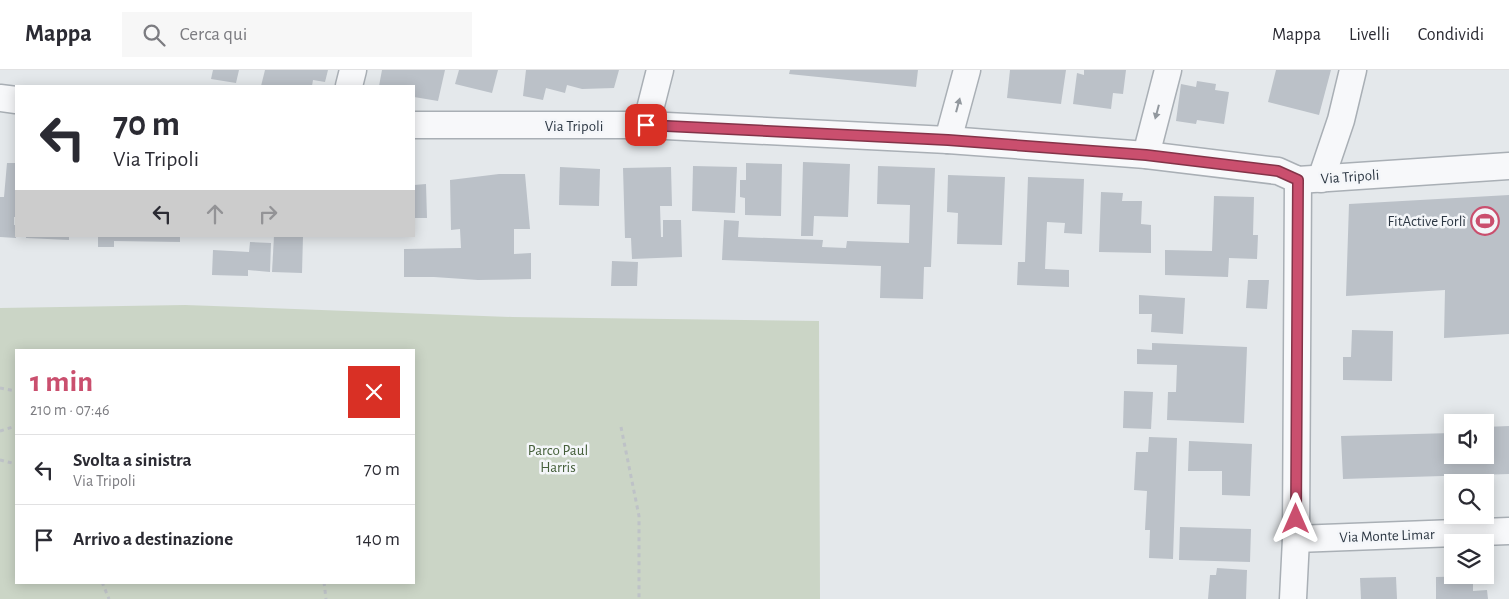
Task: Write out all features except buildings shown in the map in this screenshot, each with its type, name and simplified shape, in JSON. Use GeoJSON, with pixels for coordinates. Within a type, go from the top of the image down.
{"type":"FeatureCollection","features":[{"type":"Feature","properties":{"kind":"street"},"geometry":{"type":"LineString","coordinates":[[349,85],[353,70]]}},
{"type":"Feature","properties":{"kind":"street"},"geometry":{"type":"LineString","coordinates":[[646,125],[660,70]]}},
{"type":"Feature","properties":{"kind":"street"},"geometry":{"type":"LineString","coordinates":[[948,140],[967,70]]}},
{"type":"Feature","properties":{"kind":"street"},"geometry":{"type":"LineString","coordinates":[[1146,155],[1168,70]]}},
{"type":"Feature","properties":{"kind":"street"},"geometry":{"type":"LineString","coordinates":[[1293,599],[1310,180],[1341,120],[1353,70]]}},
{"type":"Feature","properties":{"kind":"street"},"geometry":{"type":"LineString","coordinates":[[0,98],[15,100]]}},
{"type":"Feature","properties":{"kind":"street","name":"Via Tripoli"},"geometry":{"type":"LineString","coordinates":[[415,125],[646,125],[948,140],[1146,155],[1278,171],[1310,180],[1509,166]]}},
{"type":"Feature","properties":{"kind":"street","name":"Via Monte Limar"},"geometry":{"type":"LineString","coordinates":[[1296,539],[1509,531]]}},
{"type":"Feature","properties":{"kind":"path"},"geometry":{"type":"LineString","coordinates":[[0,388],[15,391]]}},
{"type":"Feature","properties":{"kind":"path"},"geometry":{"type":"LineString","coordinates":[[0,431],[15,426]]}},
{"type":"Feature","properties":{"kind":"path"},"geometry":{"type":"LineString","coordinates":[[621,427],[639,516],[639,599]]}},
{"type":"Feature","properties":{"kind":"path"},"geometry":{"type":"LineString","coordinates":[[0,460],[15,464]]}},
{"type":"Feature","properties":{"kind":"path"},"geometry":{"type":"LineString","coordinates":[[103,584],[109,599]]}},
{"type":"Feature","properties":{"kind":"path"},"geometry":{"type":"LineString","coordinates":[[324,584],[326,599]]}},
{"type":"Feature","properties":{"kind":"green space","name":"Parco Paul Harris"},"geometry":{"type":"Polygon","coordinates":[[[185,305],[512,317],[819,321],[820,599],[0,599],[0,308],[185,305]]]}},
{"type":"Feature","properties":{"kind":"place","name":"FitActive Forlì"},"geometry":{"type":"Point","coordinates":[1485,221]}},
{"type":"Feature","properties":{"kind":"route"},"geometry":{"type":"LineString","coordinates":[[646,125],[948,140],[1146,155],[1278,171],[1298,180],[1296,519]]}}]}
